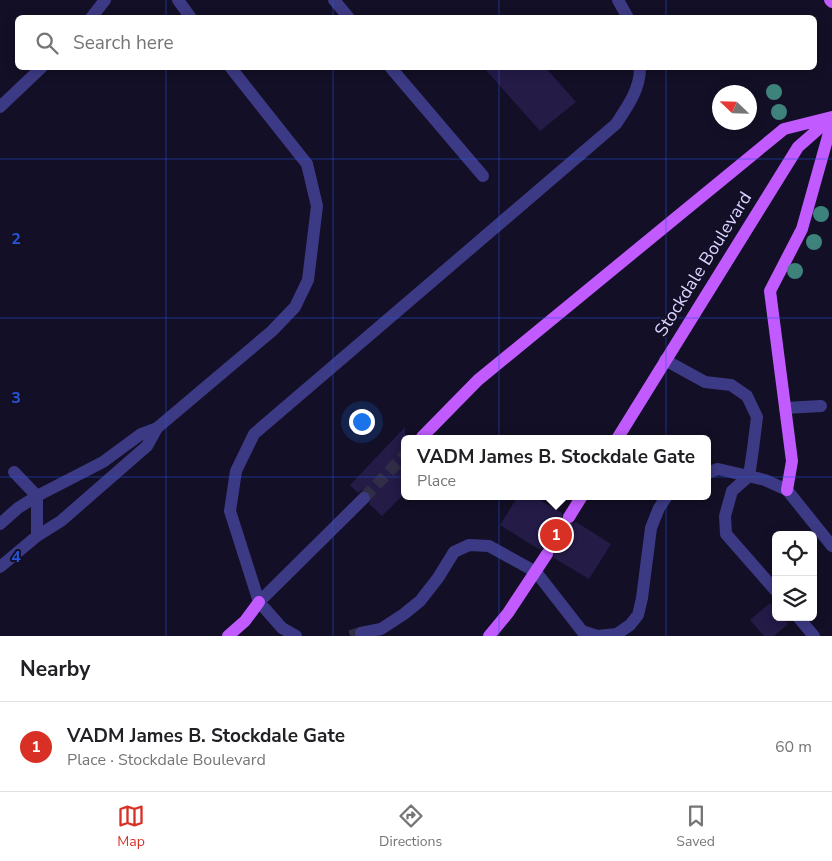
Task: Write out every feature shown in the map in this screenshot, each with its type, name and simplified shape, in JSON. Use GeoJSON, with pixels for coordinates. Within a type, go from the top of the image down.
{"type":"FeatureCollection","features":[{"type":"Feature","properties":{"kind":"main road"},"geometry":{"type":"LineString","coordinates":[[424,435],[478,380],[784,129],[832,117]]}},
{"type":"Feature","properties":{"kind":"main road","name":"Stockdale Boulevard"},"geometry":{"type":"LineString","coordinates":[[619,435],[798,147],[832,117]]}},
{"type":"Feature","properties":{"kind":"main road"},"geometry":{"type":"LineString","coordinates":[[787,490],[792,461],[770,291],[802,229],[832,122]]}},
{"type":"Feature","properties":{"kind":"main road"},"geometry":{"type":"LineString","coordinates":[[569,517],[580,500]]}},
{"type":"Feature","properties":{"kind":"main road"},"geometry":{"type":"LineString","coordinates":[[489,636],[508,613],[547,554]]}},
{"type":"Feature","properties":{"kind":"main road"},"geometry":{"type":"LineString","coordinates":[[228,636],[245,621],[259,602]]}},
{"type":"Feature","properties":{"kind":"street"},"geometry":{"type":"LineString","coordinates":[[94,15],[106,0]]}},
{"type":"Feature","properties":{"kind":"street"},"geometry":{"type":"LineString","coordinates":[[178,0],[189,15]]}},
{"type":"Feature","properties":{"kind":"street"},"geometry":{"type":"LineString","coordinates":[[334,0],[346,15]]}},
{"type":"Feature","properties":{"kind":"street"},"geometry":{"type":"LineString","coordinates":[[618,0],[626,15]]}},
{"type":"Feature","properties":{"kind":"street"},"geometry":{"type":"LineString","coordinates":[[0,107],[39,70]]}},
{"type":"Feature","properties":{"kind":"street"},"geometry":{"type":"LineString","coordinates":[[0,524],[18,508],[37,496],[103,462],[141,434],[157,428],[272,331],[295,307],[308,280],[317,206],[307,164],[233,70]]}},
{"type":"Feature","properties":{"kind":"street"},"geometry":{"type":"LineString","coordinates":[[394,70],[483,176]]}},
{"type":"Feature","properties":{"kind":"street"},"geometry":{"type":"LineString","coordinates":[[296,636],[282,628],[259,602],[230,511],[236,471],[254,434],[616,124],[632,100],[640,70]]}},
{"type":"Feature","properties":{"kind":"street"},"geometry":{"type":"LineString","coordinates":[[665,360],[704,382],[731,385],[748,396],[757,417],[749,476],[732,491],[725,516],[726,534],[772,586]]}},
{"type":"Feature","properties":{"kind":"street"},"geometry":{"type":"LineString","coordinates":[[785,408],[821,406]]}},
{"type":"Feature","properties":{"kind":"street"},"geometry":{"type":"LineString","coordinates":[[0,567],[37,536],[61,521],[147,446],[157,428]]}},
{"type":"Feature","properties":{"kind":"street"},"geometry":{"type":"LineString","coordinates":[[711,472],[718,469],[749,476],[765,480],[787,490],[832,546]]}},
{"type":"Feature","properties":{"kind":"street"},"geometry":{"type":"LineString","coordinates":[[14,472],[37,496],[37,536]]}},
{"type":"Feature","properties":{"kind":"street"},"geometry":{"type":"LineString","coordinates":[[259,602],[364,498]]}},
{"type":"Feature","properties":{"kind":"street"},"geometry":{"type":"LineString","coordinates":[[361,633],[381,629],[420,601],[438,578],[454,552],[469,545],[489,546],[536,572],[582,631],[597,636],[617,634],[630,625],[638,615],[651,528],[664,500]]}},
{"type":"Feature","properties":{"kind":"street"},"geometry":{"type":"LineString","coordinates":[[801,621],[814,636]]}},
{"type":"Feature","properties":{"kind":"building"},"geometry":{"type":"Polygon","coordinates":[[[486,70],[548,70],[576,102],[540,131],[486,70]]]}},
{"type":"Feature","properties":{"kind":"building"},"geometry":{"type":"Polygon","coordinates":[[[405,427],[405,435],[401,435],[401,497],[382,516],[369,504],[372,496],[369,492],[362,490],[358,493],[350,485],[405,427]]]}},
{"type":"Feature","properties":{"kind":"building"},"geometry":{"type":"Polygon","coordinates":[[[516,500],[540,500],[562,513],[562,520],[565,524],[576,522],[611,544],[589,579],[554,558],[554,551],[551,547],[544,547],[540,550],[500,525],[516,500]]]}},
{"type":"Feature","properties":{"kind":"building"},"geometry":{"type":"Polygon","coordinates":[[[770,603],[772,605],[772,621],[786,621],[788,624],[774,636],[764,636],[750,620],[770,603]]]}},
{"type":"Feature","properties":{"kind":"tunnel"},"geometry":{"type":"LineString","coordinates":[[364,498],[401,459]]}},
{"type":"Feature","properties":{"kind":"tunnel"},"geometry":{"type":"LineString","coordinates":[[547,554],[569,517]]}},
{"type":"Feature","properties":{"kind":"tunnel"},"geometry":{"type":"LineString","coordinates":[[350,636],[361,633]]}},
{"type":"Feature","properties":{"kind":"place","name":"VADM James B. Stockdale Gate"},"geometry":{"type":"Point","coordinates":[556,535]}}]}
